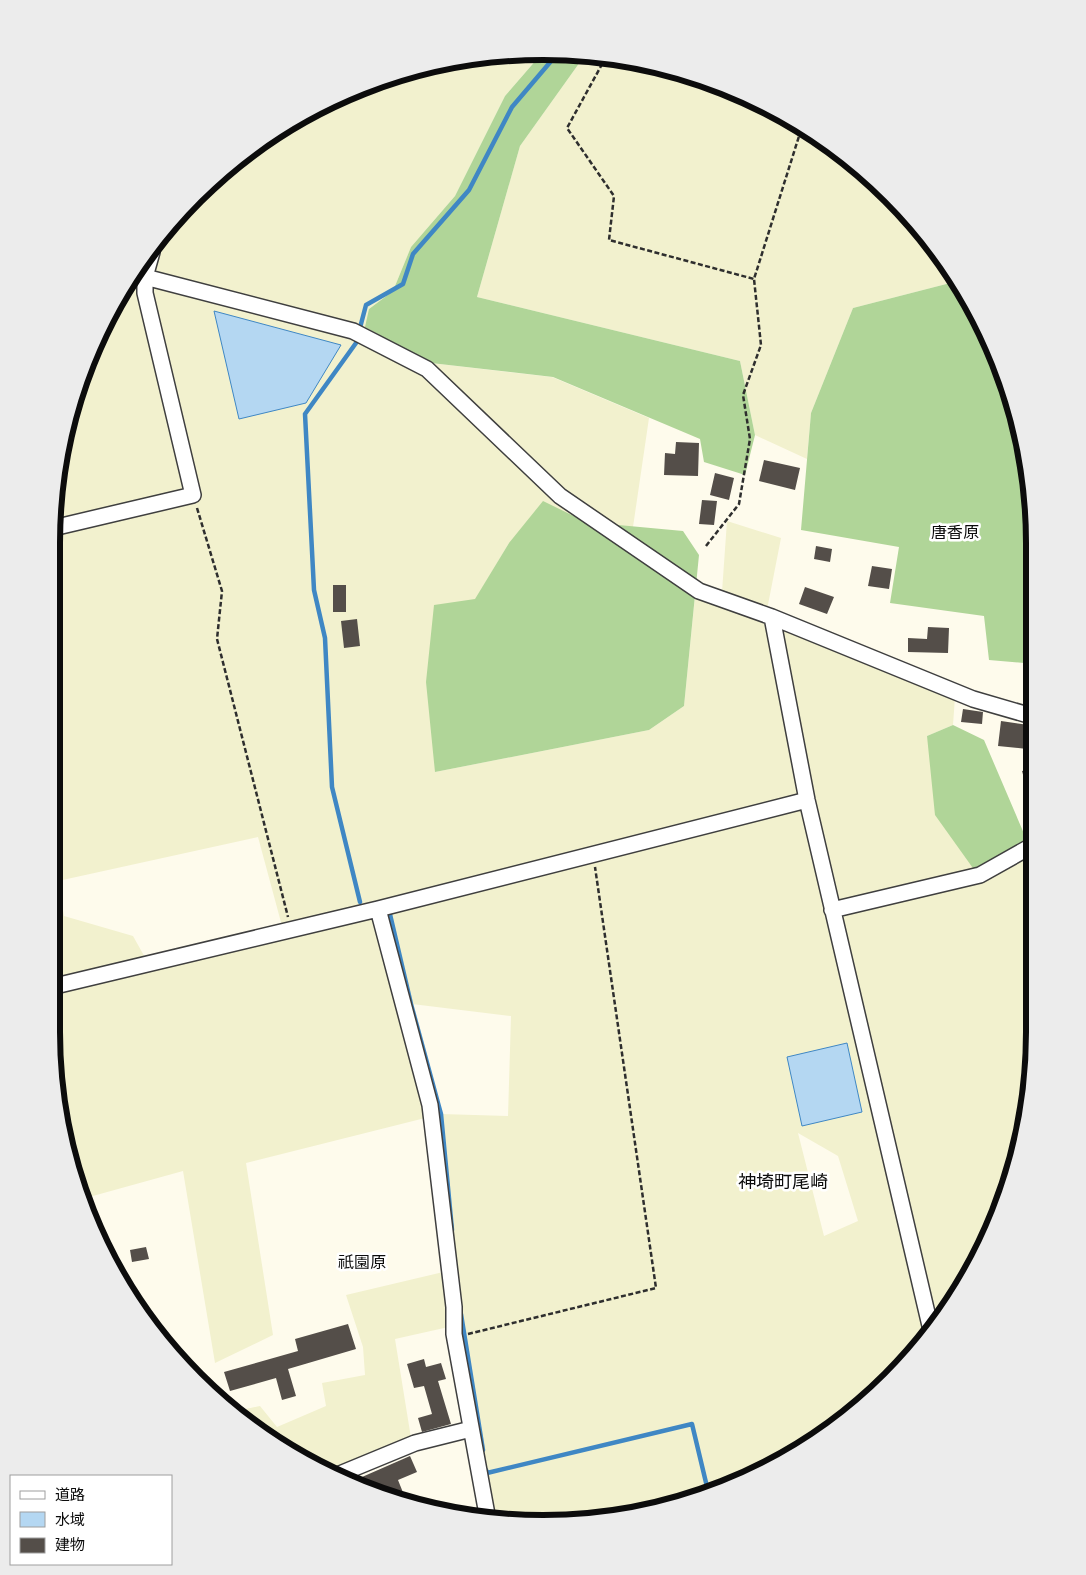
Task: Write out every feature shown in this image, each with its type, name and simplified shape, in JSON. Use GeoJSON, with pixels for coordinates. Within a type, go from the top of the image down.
{"type":"FeatureCollection","features":[{"type":"Feature","properties":{"kind":"street"},"geometry":{"type":"LineString","coordinates":[[140,277],[360,335],[427,369],[560,496],[699,590],[772,617],[972,699],[1026,714]]}},
{"type":"Feature","properties":{"kind":"street"},"geometry":{"type":"LineString","coordinates":[[61,526],[193,494],[145,293],[139,278]]}},
{"type":"Feature","properties":{"kind":"street"},"geometry":{"type":"LineString","coordinates":[[772,617],[807,800],[930,1321]]}},
{"type":"Feature","properties":{"kind":"street"},"geometry":{"type":"LineString","coordinates":[[60,985],[378,909],[807,800]]}},
{"type":"Feature","properties":{"kind":"street"},"geometry":{"type":"LineString","coordinates":[[832,910],[980,875],[1026,849]]}},
{"type":"Feature","properties":{"kind":"street"},"geometry":{"type":"LineString","coordinates":[[378,909],[430,1105],[454,1307],[454,1334],[486,1512]]}},
{"type":"Feature","properties":{"kind":"street"},"geometry":{"type":"LineString","coordinates":[[345,1472],[415,1443],[471,1429]]}},
{"type":"Feature","properties":{"kind":"path"},"geometry":{"type":"LineString","coordinates":[[602,64],[567,128],[614,196],[609,240],[754,279]]}},
{"type":"Feature","properties":{"kind":"path"},"geometry":{"type":"LineString","coordinates":[[706,546],[739,504],[750,439],[743,395],[761,345],[754,279],[800,134]]}},
{"type":"Feature","properties":{"kind":"path"},"geometry":{"type":"LineString","coordinates":[[193,494],[222,591],[217,639],[291,930]]}},
{"type":"Feature","properties":{"kind":"path"},"geometry":{"type":"LineString","coordinates":[[471,1334],[656,1288],[593,854]]}},
{"type":"Feature","properties":{"kind":"green space"},"geometry":{"type":"Polygon","coordinates":[[[536,60],[505,96],[455,196],[411,247],[393,291],[369,309],[431,363],[552,377],[649,418],[633,527],[586,522],[509,543],[475,600],[435,772],[649,730],[684,706],[695,596],[721,606],[727,521],[781,538],[765,620],[955,697],[953,725],[927,736],[975,871],[1026,844],[1025,1064],[1017,1126],[1010,1157],[989,1217],[976,1246],[945,1300],[926,1326],[885,1374],[837,1415],[811,1434],[757,1465],[698,1489],[668,1499],[637,1506],[575,1514],[543,1515],[493,1512],[462,1324],[395,1339],[411,1438],[339,1465],[340,1470],[275,1434],[243,1410],[260,1406],[277,1427],[326,1406],[322,1383],[365,1375],[363,1347],[346,1295],[456,1269],[441,1114],[246,1163],[273,1335],[215,1363],[183,1171],[90,1197],[76,1157],[64,1095],[60,1032],[60,893],[64,916],[133,936],[147,961],[282,926],[258,837],[60,881],[61,511],[69,449],[76,418],[97,358],[110,329],[141,275],[160,249],[201,201],[249,160],[275,141],[329,110],[388,86],[418,76],[449,69],[480,64],[536,60]],[[412,1004],[441,1114],[508,1116],[511,1016],[412,1004]],[[798,1133],[824,1236],[858,1221],[838,1156],[798,1133]]]}},
{"type":"Feature","properties":{"kind":"green space"},"geometry":{"type":"Polygon","coordinates":[[[536,60],[580,62],[520,146],[477,297],[740,361],[755,435],[745,475],[704,462],[700,439],[553,377],[431,363],[365,327],[369,309],[393,291],[411,247],[455,196],[505,96],[536,60]]]}},
{"type":"Feature","properties":{"kind":"green space"},"geometry":{"type":"Polygon","coordinates":[[[580,62],[637,69],[668,76],[728,97],[757,110],[811,141],[837,160],[885,201],[926,249],[950,283],[853,308],[811,413],[807,459],[755,435],[740,361],[477,297],[520,146],[580,62]]]}},
{"type":"Feature","properties":{"kind":"green space"},"geometry":{"type":"Polygon","coordinates":[[[950,283],[976,329],[989,358],[1010,418],[1022,480],[1026,543],[1026,663],[989,660],[984,616],[890,603],[899,547],[801,530],[811,413],[853,308],[950,283]]]}},
{"type":"Feature","properties":{"kind":"green space"},"geometry":{"type":"Polygon","coordinates":[[[543,501],[586,522],[683,531],[699,555],[684,706],[649,730],[435,772],[426,682],[434,605],[475,599],[509,543],[543,501]]]}},
{"type":"Feature","properties":{"kind":"green space"},"geometry":{"type":"Polygon","coordinates":[[[953,725],[984,740],[1026,838],[1026,844],[975,871],[935,815],[927,736],[953,725]]]}},
{"type":"Feature","properties":{"kind":"water"},"geometry":{"type":"Polygon","coordinates":[[[214,311],[341,345],[306,403],[239,419],[214,311]]]}},
{"type":"Feature","properties":{"kind":"water"},"geometry":{"type":"Polygon","coordinates":[[[847,1043],[862,1112],[802,1126],[787,1057],[847,1043]]]}},
{"type":"Feature","properties":{"kind":"building"},"geometry":{"type":"Polygon","coordinates":[[[676,442],[699,443],[698,476],[664,475],[665,453],[675,454],[676,442]]]}},
{"type":"Feature","properties":{"kind":"building"},"geometry":{"type":"Polygon","coordinates":[[[764,460],[800,468],[795,490],[759,481],[764,460]]]}},
{"type":"Feature","properties":{"kind":"building"},"geometry":{"type":"Polygon","coordinates":[[[715,473],[734,478],[729,500],[710,495],[715,473]]]}},
{"type":"Feature","properties":{"kind":"building"},"geometry":{"type":"Polygon","coordinates":[[[702,500],[717,501],[714,525],[699,524],[702,500]]]}},
{"type":"Feature","properties":{"kind":"building"},"geometry":{"type":"Polygon","coordinates":[[[816,546],[832,549],[830,562],[814,559],[816,546]]]}},
{"type":"Feature","properties":{"kind":"building"},"geometry":{"type":"Polygon","coordinates":[[[872,566],[892,569],[889,589],[868,586],[872,566]]]}},
{"type":"Feature","properties":{"kind":"building"},"geometry":{"type":"Polygon","coordinates":[[[333,585],[346,585],[346,612],[333,612],[333,585]]]}},
{"type":"Feature","properties":{"kind":"building"},"geometry":{"type":"Polygon","coordinates":[[[805,587],[834,597],[827,614],[799,604],[805,587]]]}},
{"type":"Feature","properties":{"kind":"building"},"geometry":{"type":"Polygon","coordinates":[[[357,619],[360,646],[344,648],[341,621],[357,619]]]}},
{"type":"Feature","properties":{"kind":"building"},"geometry":{"type":"Polygon","coordinates":[[[928,627],[949,628],[948,653],[908,652],[908,638],[927,639],[928,627]]]}},
{"type":"Feature","properties":{"kind":"building"},"geometry":{"type":"Polygon","coordinates":[[[963,709],[983,712],[982,724],[961,722],[963,709]]]}},
{"type":"Feature","properties":{"kind":"building"},"geometry":{"type":"Polygon","coordinates":[[[1001,721],[1026,725],[1026,749],[998,746],[1001,721]]]}},
{"type":"Feature","properties":{"kind":"building"},"geometry":{"type":"Polygon","coordinates":[[[1026,770],[1026,785],[1022,771],[1026,770]]]}},
{"type":"Feature","properties":{"kind":"building"},"geometry":{"type":"Polygon","coordinates":[[[146,1247],[149,1259],[132,1262],[130,1250],[146,1247]]]}},
{"type":"Feature","properties":{"kind":"building"},"geometry":{"type":"Polygon","coordinates":[[[348,1324],[356,1349],[288,1369],[296,1396],[282,1400],[276,1378],[230,1391],[224,1372],[298,1351],[295,1339],[348,1324]]]}},
{"type":"Feature","properties":{"kind":"building"},"geometry":{"type":"Polygon","coordinates":[[[424,1359],[426,1367],[441,1363],[446,1379],[438,1381],[451,1424],[422,1432],[418,1418],[432,1414],[424,1386],[414,1388],[407,1364],[424,1359]]]}},
{"type":"Feature","properties":{"kind":"building"},"geometry":{"type":"Polygon","coordinates":[[[410,1456],[417,1472],[398,1480],[404,1494],[363,1480],[362,1477],[410,1456]]]}},
{"type":"Feature","properties":{"kind":"waterway"},"geometry":{"type":"LineString","coordinates":[[360,902],[332,787],[325,638],[314,590],[305,414],[356,343],[366,305],[403,284],[413,254],[469,190],[512,107],[552,60]]}},
{"type":"Feature","properties":{"kind":"waterway"},"geometry":{"type":"LineString","coordinates":[[389,910],[411,1004],[441,1114],[452,1230]]}},
{"type":"Feature","properties":{"kind":"waterway"},"geometry":{"type":"LineString","coordinates":[[461,1314],[483,1450]]}},
{"type":"Feature","properties":{"kind":"waterway"},"geometry":{"type":"LineString","coordinates":[[486,1470],[487,1473],[692,1424],[707,1486]]}},
{"type":"Feature","properties":{"kind":"district","name":"唐香原"},"geometry":{"type":"Point","coordinates":[955,532]}},
{"type":"Feature","properties":{"kind":"district","name":"神埼町尾崎"},"geometry":{"type":"Point","coordinates":[783,1182]}},
{"type":"Feature","properties":{"kind":"district","name":"祇園原"},"geometry":{"type":"Point","coordinates":[362,1262]}}]}
